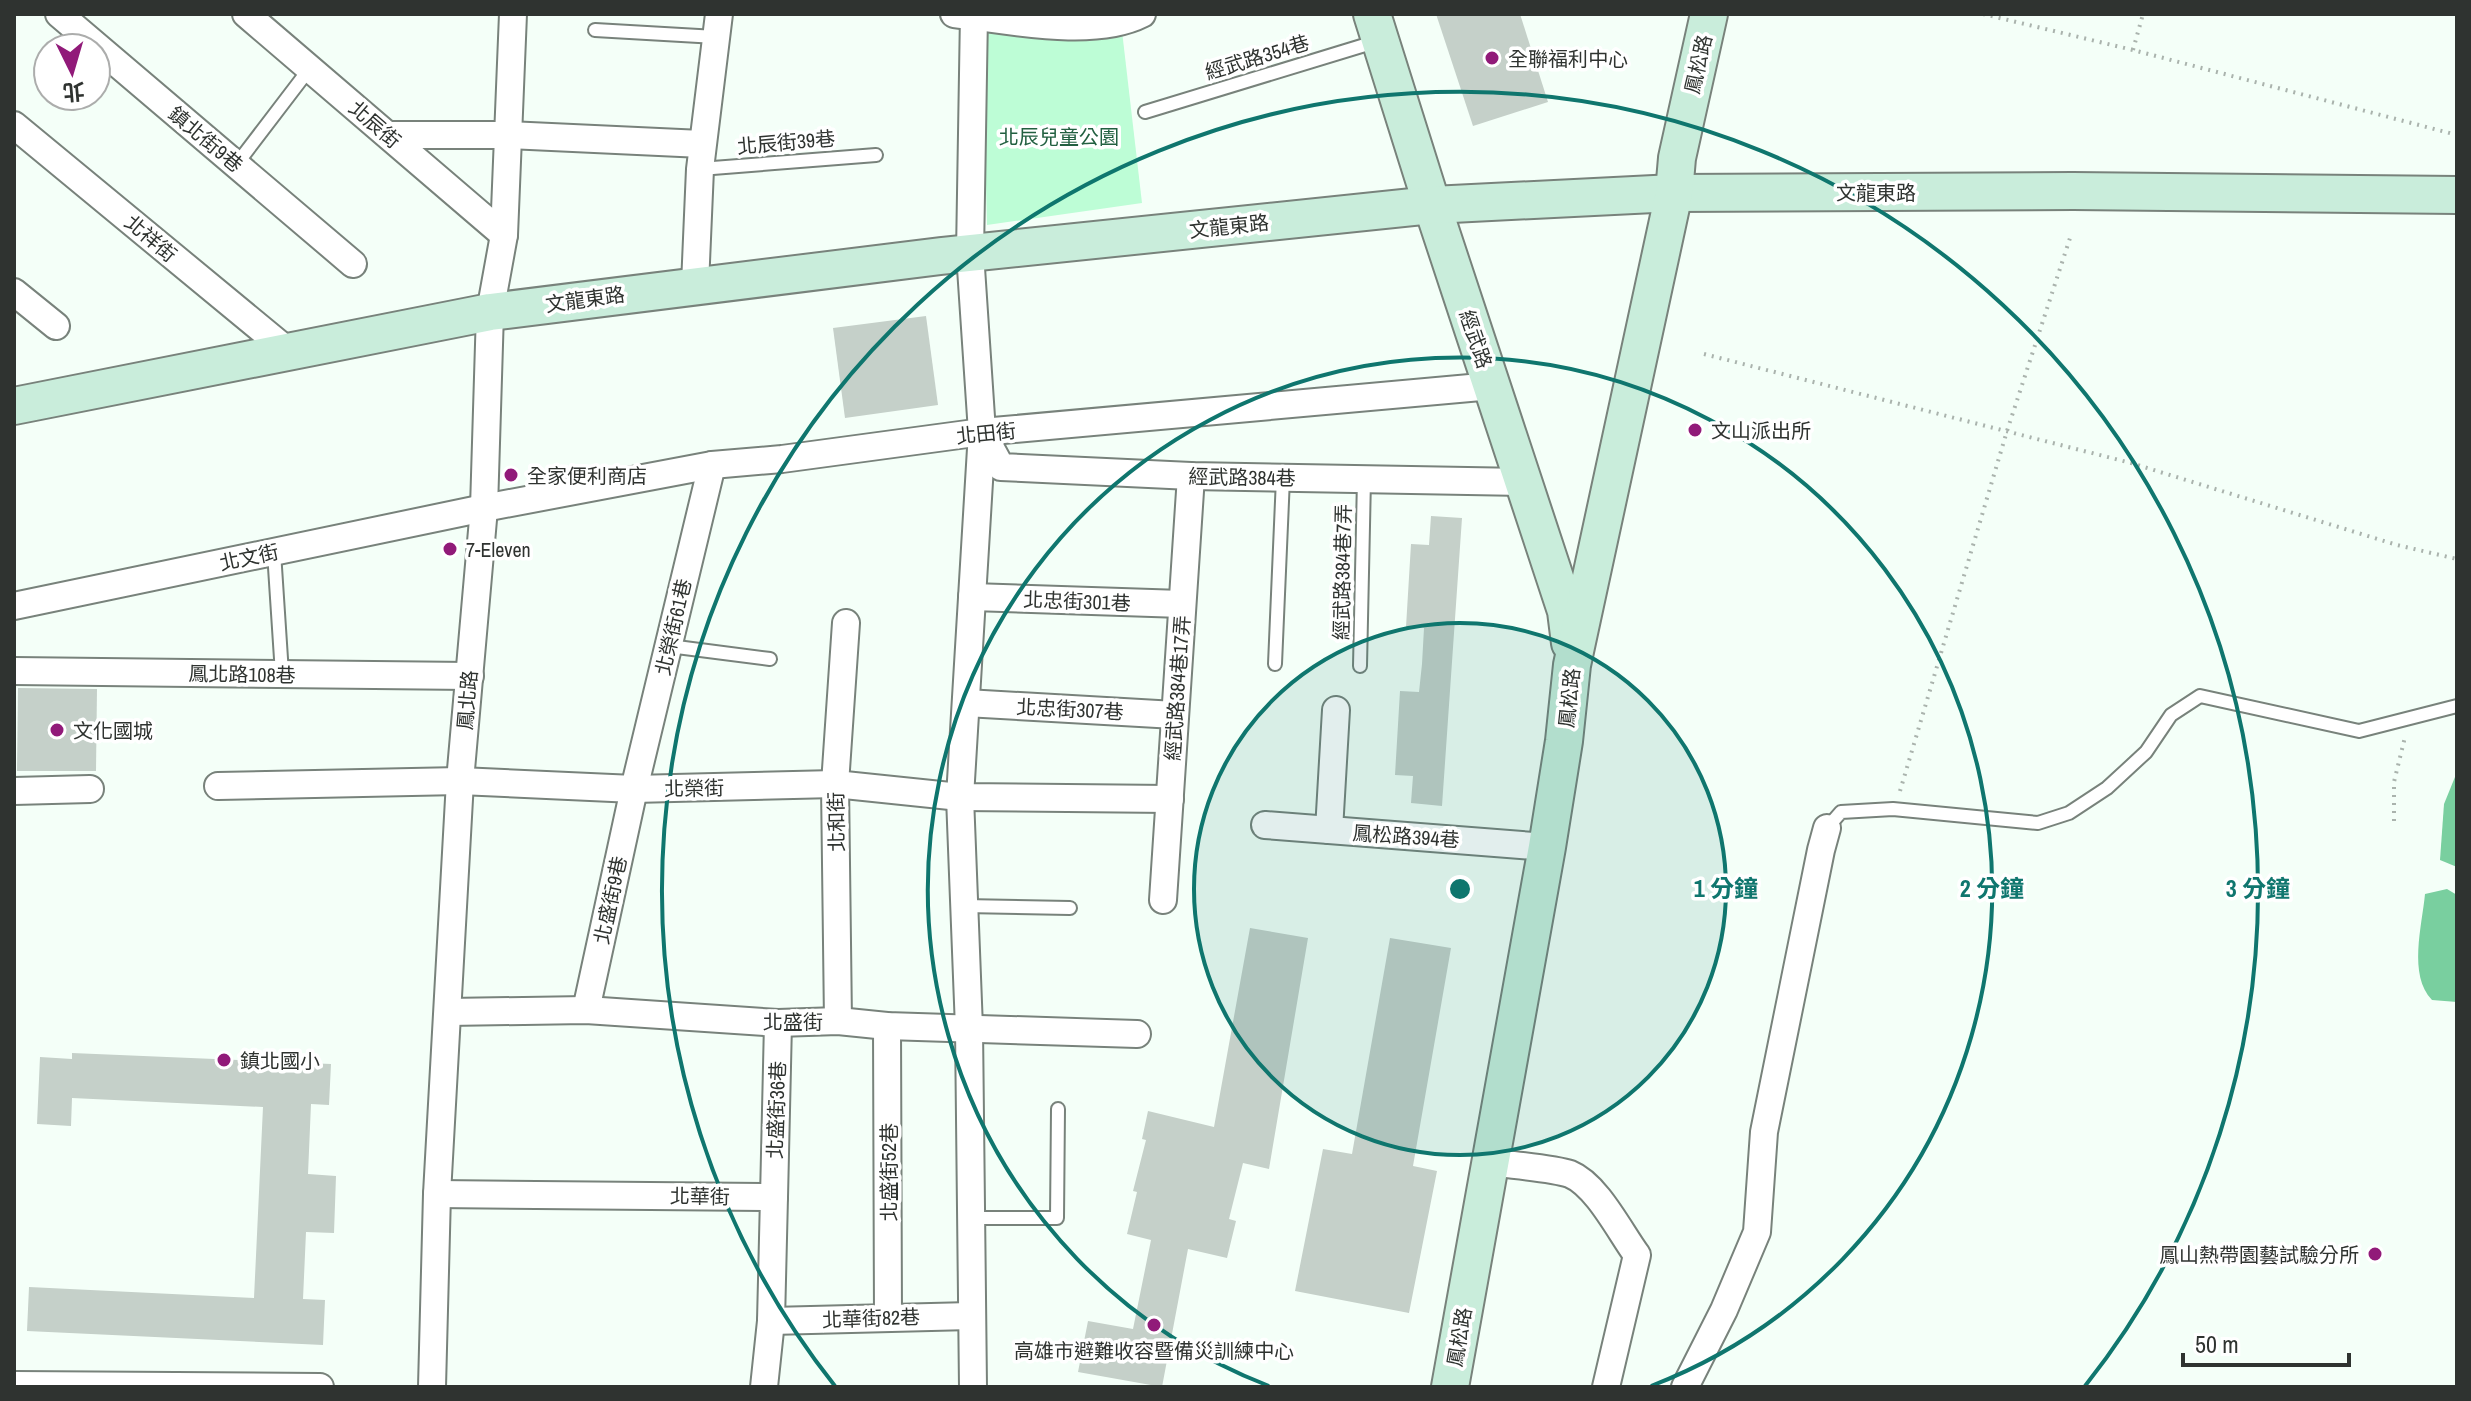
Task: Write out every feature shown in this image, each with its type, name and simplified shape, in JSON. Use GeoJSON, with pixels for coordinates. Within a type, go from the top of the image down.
{"type":"FeatureCollection","features":[{"type":"Feature","properties":{"kind":"street","name":"鎮北街9巷"},"geometry":{"type":"LineString","coordinates":[[59,14],[353,264]]}},
{"type":"Feature","properties":{"kind":"street","name":"北辰街"},"geometry":{"type":"LineString","coordinates":[[246,14],[504,235]]}},
{"type":"Feature","properties":{"kind":"street","name":"鳳北路"},"geometry":{"type":"LineString","coordinates":[[432,1387],[437,1194],[460,781],[484,508],[490,312],[504,235],[513,14]]}},
{"type":"Feature","properties":{"kind":"street"},"geometry":{"type":"LineString","coordinates":[[973,1387],[969,1028],[960,797],[982,432],[970,253],[967,15],[1070,27],[1098,27],[1142,14]]}},
{"type":"Feature","properties":{"kind":"street","name":"鳳松路"},"geometry":{"type":"LineString","coordinates":[[1450,1387],[1547,847],[1564,741],[1572,665],[1674,193],[1677,158],[1709,14]]}},
{"type":"Feature","properties":{"kind":"street"},"geometry":{"type":"LineString","coordinates":[[695,285],[701,156],[718,26]]}},
{"type":"Feature","properties":{"kind":"street","name":"經武路"},"geometry":{"type":"LineString","coordinates":[[1377,27],[1432,205],[1566,611],[1572,665]]}},
{"type":"Feature","properties":{"kind":"street","name":"北祥街"},"geometry":{"type":"LineString","coordinates":[[14,125],[289,352]]}},
{"type":"Feature","properties":{"kind":"street"},"geometry":{"type":"LineString","coordinates":[[388,135],[508,135],[701,156]]}},
{"type":"Feature","properties":{"kind":"street","name":"文龍東路"},"geometry":{"type":"LineString","coordinates":[[14,406],[490,312],[970,253],[1432,205],[1674,193],[2073,191],[2457,195]]}},
{"type":"Feature","properties":{"kind":"street"},"geometry":{"type":"LineString","coordinates":[[14,292],[56,326]]}},
{"type":"Feature","properties":{"kind":"street","name":"北田街"},"geometry":{"type":"LineString","coordinates":[[484,508],[712,465],[782,459],[982,432],[1492,386]]}},
{"type":"Feature","properties":{"kind":"street","name":"經武路384巷"},"geometry":{"type":"LineString","coordinates":[[982,432],[1001,467],[1191,476],[1524,482]]}},
{"type":"Feature","properties":{"kind":"street","name":"北榮街61巷"},"geometry":{"type":"LineString","coordinates":[[634,789],[712,465]]}},
{"type":"Feature","properties":{"kind":"street","name":"經武路384巷17弄"},"geometry":{"type":"LineString","coordinates":[[1163,900],[1191,476]]}},
{"type":"Feature","properties":{"kind":"street","name":"北文街"},"geometry":{"type":"LineString","coordinates":[[14,606],[484,508]]}},
{"type":"Feature","properties":{"kind":"street","name":"北忠街301巷"},"geometry":{"type":"LineString","coordinates":[[972,597],[1182,604]]}},
{"type":"Feature","properties":{"kind":"street","name":"北和街"},"geometry":{"type":"LineString","coordinates":[[838,1021],[835,784],[846,623]]}},
{"type":"Feature","properties":{"kind":"street","name":"鳳北路108巷"},"geometry":{"type":"LineString","coordinates":[[14,671],[470,676]]}},
{"type":"Feature","properties":{"kind":"street","name":"北忠街307巷"},"geometry":{"type":"LineString","coordinates":[[966,703],[1175,715]]}},
{"type":"Feature","properties":{"kind":"street"},"geometry":{"type":"LineString","coordinates":[[1329,830],[1336,710]]}},
{"type":"Feature","properties":{"kind":"street","name":"北榮街"},"geometry":{"type":"LineString","coordinates":[[218,786],[460,781],[634,789],[835,784],[960,797],[1170,799]]}},
{"type":"Feature","properties":{"kind":"street"},"geometry":{"type":"LineString","coordinates":[[14,791],[90,789]]}},
{"type":"Feature","properties":{"kind":"street","name":"北盛街9巷"},"geometry":{"type":"LineString","coordinates":[[586,1010],[634,789]]}},
{"type":"Feature","properties":{"kind":"street","name":"鳳松路394巷"},"geometry":{"type":"LineString","coordinates":[[1265,825],[1547,847]]}},
{"type":"Feature","properties":{"kind":"street"},"geometry":{"type":"LineString","coordinates":[[1685,1387],[1724,1310],[1757,1232],[1764,1132],[1827,828]]}},
{"type":"Feature","properties":{"kind":"street","name":"北盛街"},"geometry":{"type":"LineString","coordinates":[[448,1012],[586,1010],[778,1023],[838,1021],[887,1026],[1137,1034]]}},
{"type":"Feature","properties":{"kind":"street","name":"北盛街36巷"},"geometry":{"type":"LineString","coordinates":[[774,1197],[778,1023]]}},
{"type":"Feature","properties":{"kind":"street","name":"北盛街52巷"},"geometry":{"type":"LineString","coordinates":[[887,1026],[888,1318]]}},
{"type":"Feature","properties":{"kind":"street"},"geometry":{"type":"LineString","coordinates":[[1490,1162],[1571,1175],[1600,1198],[1637,1255],[1606,1387]]}},
{"type":"Feature","properties":{"kind":"street","name":"北華街"},"geometry":{"type":"LineString","coordinates":[[437,1194],[774,1197]]}},
{"type":"Feature","properties":{"kind":"street"},"geometry":{"type":"LineString","coordinates":[[764,1387],[771,1321],[774,1197]]}},
{"type":"Feature","properties":{"kind":"street","name":"北華街82巷"},"geometry":{"type":"LineString","coordinates":[[771,1321],[971,1316]]}},
{"type":"Feature","properties":{"kind":"street"},"geometry":{"type":"LineString","coordinates":[[14,1385],[320,1387]]}},
{"type":"Feature","properties":{"kind":"lane"},"geometry":{"type":"LineString","coordinates":[[595,30],[718,26]]}},
{"type":"Feature","properties":{"kind":"lane","name":"經武路354巷"},"geometry":{"type":"LineString","coordinates":[[1145,112],[1377,27]]}},
{"type":"Feature","properties":{"kind":"lane"},"geometry":{"type":"LineString","coordinates":[[236,165],[310,68]]}},
{"type":"Feature","properties":{"kind":"lane","name":"北辰街39巷"},"geometry":{"type":"LineString","coordinates":[[701,156],[876,155]]}},
{"type":"Feature","properties":{"kind":"lane"},"geometry":{"type":"LineString","coordinates":[[1275,664],[1283,478]]}},
{"type":"Feature","properties":{"kind":"lane","name":"經武路384巷7弄"},"geometry":{"type":"LineString","coordinates":[[1360,666],[1364,479]]}},
{"type":"Feature","properties":{"kind":"lane"},"geometry":{"type":"LineString","coordinates":[[274,552],[282,674]]}},
{"type":"Feature","properties":{"kind":"lane"},"geometry":{"type":"LineString","coordinates":[[669,646],[770,659]]}},
{"type":"Feature","properties":{"kind":"lane"},"geometry":{"type":"LineString","coordinates":[[1827,828],[1841,812],[1880,810],[2038,823],[2069,813],[2107,788],[2146,752],[2171,715],[2200,696],[2359,731],[2457,706]]}},
{"type":"Feature","properties":{"kind":"lane"},"geometry":{"type":"LineString","coordinates":[[964,906],[1070,908]]}},
{"type":"Feature","properties":{"kind":"lane"},"geometry":{"type":"LineString","coordinates":[[971,1218],[1057,1218],[1058,1109]]}},
{"type":"Feature","properties":{"kind":"path"},"geometry":{"type":"LineString","coordinates":[[1983,14],[2457,135]]}},
{"type":"Feature","properties":{"kind":"path"},"geometry":{"type":"LineString","coordinates":[[2133,50],[2143,14]]}},
{"type":"Feature","properties":{"kind":"path"},"geometry":{"type":"LineString","coordinates":[[1900,791],[2007,431],[2071,235]]}},
{"type":"Feature","properties":{"kind":"path"},"geometry":{"type":"LineString","coordinates":[[1704,354],[2131,463],[2397,545],[2457,559]]}},
{"type":"Feature","properties":{"kind":"path"},"geometry":{"type":"LineString","coordinates":[[2394,821],[2394,782],[2409,719]]}},
{"type":"Feature","properties":{"kind":"green space","name":"北辰兒童公園"},"geometry":{"type":"Polygon","coordinates":[[[982,28],[1122,31],[1142,203],[987,225],[982,28]]]}},
{"type":"Feature","properties":{"kind":"shaded area"},"geometry":{"type":"Polygon","coordinates":[[[2457,772],[2457,867],[2440,860],[2444,804],[2457,772]]]}},
{"type":"Feature","properties":{"kind":"shaded area"},"geometry":{"type":"Polygon","coordinates":[[[2447,889],[2457,895],[2457,1002],[2432,1000],[2425,990],[2418,964],[2425,894],[2447,889]]]}},
{"type":"Feature","properties":{"kind":"building","name":"全聯福利中心"},"geometry":{"type":"Polygon","coordinates":[[[1436,14],[1520,14],[1548,102],[1473,126],[1436,14]]]}},
{"type":"Feature","properties":{"kind":"building"},"geometry":{"type":"Polygon","coordinates":[[[926,316],[938,405],[845,418],[833,328],[926,316]]]}},
{"type":"Feature","properties":{"kind":"building"},"geometry":{"type":"Polygon","coordinates":[[[1431,516],[1462,518],[1442,806],[1411,803],[1413,776],[1395,775],[1400,691],[1419,692],[1422,664],[1424,628],[1406,627],[1411,544],[1429,545],[1431,516]]]}},
{"type":"Feature","properties":{"kind":"building","name":"文化國城"},"geometry":{"type":"Polygon","coordinates":[[[18,688],[97,689],[96,771],[17,771],[18,688]]]}},
{"type":"Feature","properties":{"kind":"building"},"geometry":{"type":"Polygon","coordinates":[[[1250,928],[1308,938],[1269,1169],[1243,1163],[1229,1219],[1236,1221],[1227,1258],[1188,1249],[1162,1387],[1078,1372],[1088,1321],[1133,1329],[1151,1240],[1127,1234],[1137,1192],[1133,1191],[1146,1140],[1142,1139],[1148,1111],[1214,1127],[1250,928]]]}},
{"type":"Feature","properties":{"kind":"building"},"geometry":{"type":"Polygon","coordinates":[[[1390,938],[1451,948],[1413,1166],[1437,1171],[1409,1313],[1295,1291],[1323,1149],[1352,1154],[1390,938]]]}},
{"type":"Feature","properties":{"kind":"building"},"geometry":{"type":"Polygon","coordinates":[[[72,1053],[331,1064],[329,1105],[311,1104],[308,1174],[336,1176],[334,1233],[306,1232],[303,1299],[325,1300],[323,1345],[27,1331],[29,1287],[254,1298],[263,1107],[72,1098],[71,1126],[37,1124],[40,1057],[72,1059],[72,1053]]]}},
{"type":"Feature","properties":{"kind":"place","name":"全聯福利中心"},"geometry":{"type":"Point","coordinates":[1492,58]}},
{"type":"Feature","properties":{"kind":"place","name":"文山派出所"},"geometry":{"type":"Point","coordinates":[1695,430]}},
{"type":"Feature","properties":{"kind":"place","name":"全家便利商店"},"geometry":{"type":"Point","coordinates":[511,475]}},
{"type":"Feature","properties":{"kind":"place","name":"7-Eleven"},"geometry":{"type":"Point","coordinates":[450,549]}},
{"type":"Feature","properties":{"kind":"place","name":"文化國城"},"geometry":{"type":"Point","coordinates":[57,730]}},
{"type":"Feature","properties":{"kind":"place","name":"鎮北國小"},"geometry":{"type":"Point","coordinates":[224,1060]}},
{"type":"Feature","properties":{"kind":"place","name":"鳳山熱帶園藝試驗分所"},"geometry":{"type":"Point","coordinates":[2375,1254]}},
{"type":"Feature","properties":{"kind":"place","name":"高雄市避難收容暨備災訓練中心"},"geometry":{"type":"Point","coordinates":[1154,1325]}}]}
